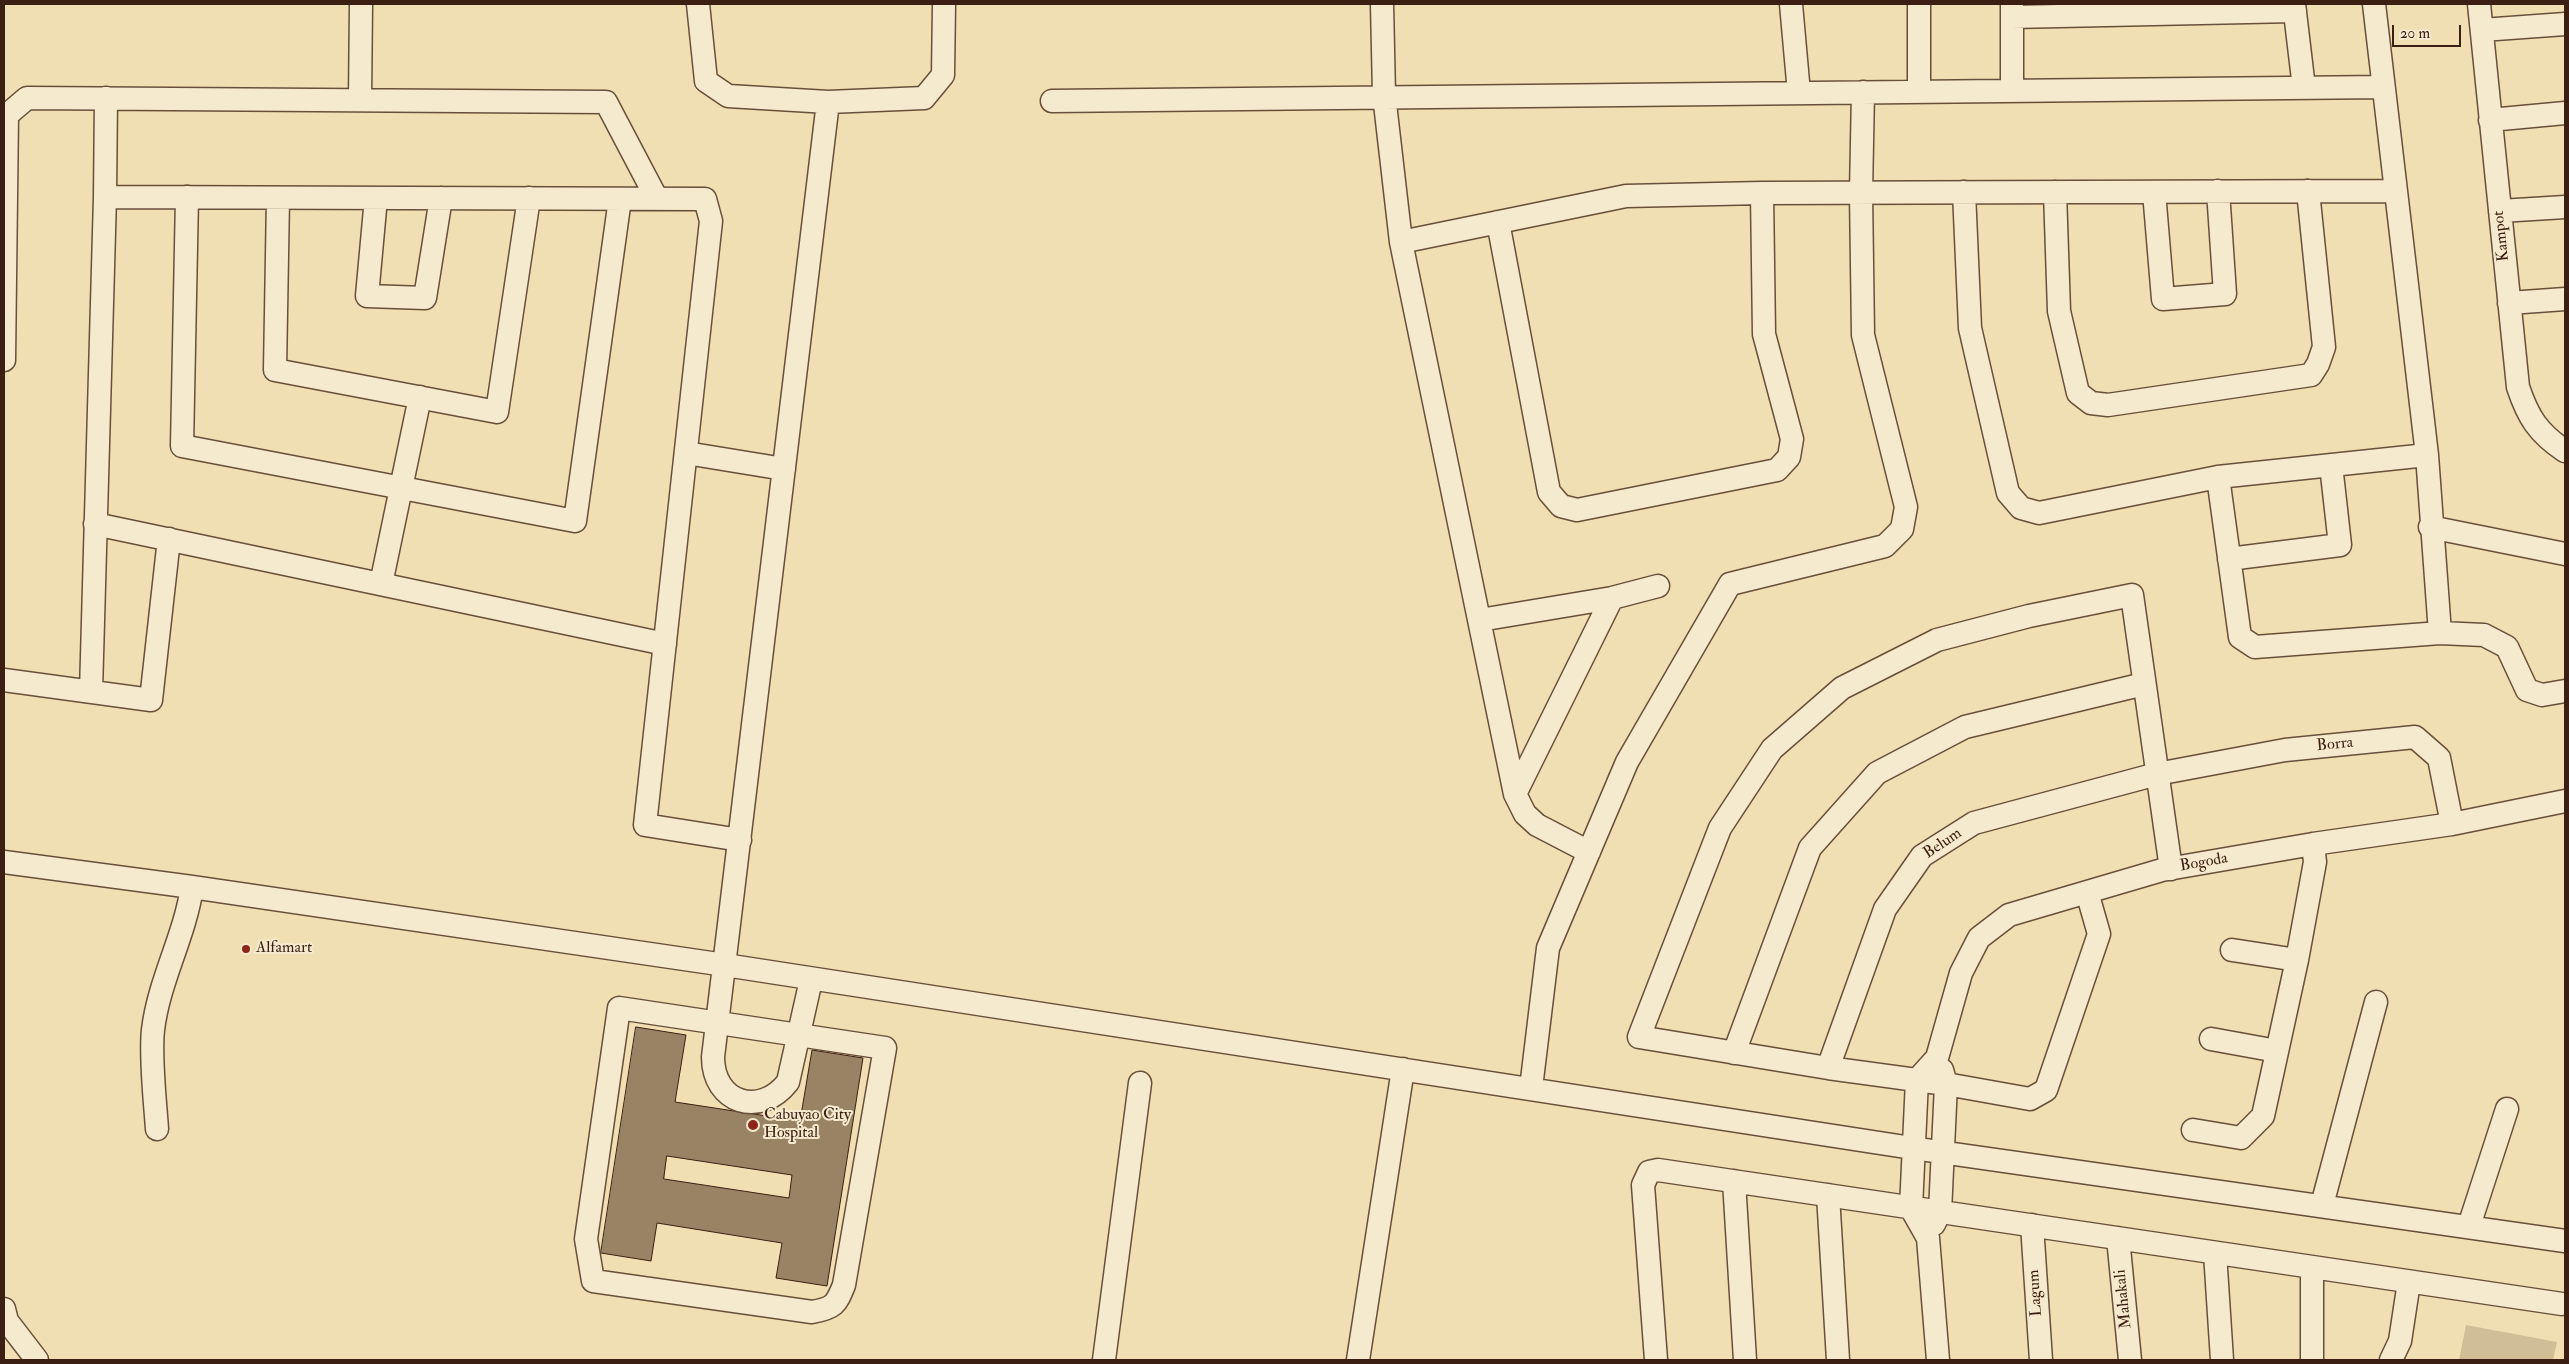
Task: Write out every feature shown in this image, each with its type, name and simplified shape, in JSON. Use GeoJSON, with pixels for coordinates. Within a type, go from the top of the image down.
{"type":"FeatureCollection","features":[{"type":"Feature","properties":{"kind":"street"},"geometry":{"type":"LineString","coordinates":[[360,100],[361,4]]}},
{"type":"Feature","properties":{"kind":"street"},"geometry":{"type":"LineString","coordinates":[[698,4],[706,81],[728,96],[828,102],[924,98],[944,75],[944,4]]}},
{"type":"Feature","properties":{"kind":"street"},"geometry":{"type":"LineString","coordinates":[[1382,4],[1384,96],[1401,242],[1480,620],[1514,794],[1525,814],[1537,825],[1589,852]]}},
{"type":"Feature","properties":{"kind":"street"},"geometry":{"type":"LineString","coordinates":[[1792,4],[1799,93]]}},
{"type":"Feature","properties":{"kind":"street"},"geometry":{"type":"LineString","coordinates":[[1918,4],[1919,92]]}},
{"type":"Feature","properties":{"kind":"street"},"geometry":{"type":"LineString","coordinates":[[2374,4],[2394,191],[2426,455],[2430,527],[2440,633]]}},
{"type":"Feature","properties":{"kind":"street","name":"Kampot"},"geometry":{"type":"LineString","coordinates":[[2479,4],[2518,386],[2528,414],[2540,432],[2565,451]]}},
{"type":"Feature","properties":{"kind":"street"},"geometry":{"type":"LineString","coordinates":[[2012,91],[2012,10],[2295,7],[2304,88]]}},
{"type":"Feature","properties":{"kind":"street"},"geometry":{"type":"LineString","coordinates":[[2482,30],[2565,24]]}},
{"type":"Feature","properties":{"kind":"street"},"geometry":{"type":"LineString","coordinates":[[1052,101],[1384,96],[2383,87]]}},
{"type":"Feature","properties":{"kind":"street"},"geometry":{"type":"LineString","coordinates":[[1531,1088],[1548,948],[1627,762],[1730,584],[1885,546],[1902,530],[1906,507],[1863,335],[1861,193],[1863,92]]}},
{"type":"Feature","properties":{"kind":"street"},"geometry":{"type":"LineString","coordinates":[[4,360],[7,115],[27,98],[606,102],[657,199]]}},
{"type":"Feature","properties":{"kind":"street"},"geometry":{"type":"LineString","coordinates":[[91,692],[106,98]]}},
{"type":"Feature","properties":{"kind":"street"},"geometry":{"type":"LineString","coordinates":[[811,980],[788,1082],[780,1092],[770,1099],[745,1102],[724,1090],[717,1081],[713,1069],[713,1057],[828,102]]}},
{"type":"Feature","properties":{"kind":"street"},"geometry":{"type":"LineString","coordinates":[[2490,120],[2565,113]]}},
{"type":"Feature","properties":{"kind":"street"},"geometry":{"type":"LineString","coordinates":[[2056,192],[2059,311],[2078,393],[2091,403],[2108,405],[2310,375],[2318,364],[2324,347],[2308,191]]}},
{"type":"Feature","properties":{"kind":"street"},"geometry":{"type":"LineString","coordinates":[[1401,242],[1626,196],[1762,193],[2394,191]]}},
{"type":"Feature","properties":{"kind":"street"},"geometry":{"type":"LineString","coordinates":[[1964,192],[1970,328],[2008,493],[2021,508],[2039,513],[2218,477],[2426,455]]}},
{"type":"Feature","properties":{"kind":"street"},"geometry":{"type":"LineString","coordinates":[[2154,192],[2163,299],[2226,294],[2218,192]]}},
{"type":"Feature","properties":{"kind":"street"},"geometry":{"type":"LineString","coordinates":[[1498,222],[1549,492],[1561,506],[1576,510],[1777,470],[1789,456],[1792,439],[1764,334],[1762,193]]}},
{"type":"Feature","properties":{"kind":"street"},"geometry":{"type":"LineString","coordinates":[[105,197],[705,199],[711,221],[646,825],[740,840]]}},
{"type":"Feature","properties":{"kind":"street"},"geometry":{"type":"LineString","coordinates":[[187,197],[182,446],[575,521],[620,199]]}},
{"type":"Feature","properties":{"kind":"street"},"geometry":{"type":"LineString","coordinates":[[278,198],[275,370],[497,412],[529,198]]}},
{"type":"Feature","properties":{"kind":"street"},"geometry":{"type":"LineString","coordinates":[[376,198],[367,296],[424,298],[441,198]]}},
{"type":"Feature","properties":{"kind":"street"},"geometry":{"type":"LineString","coordinates":[[2500,211],[2565,207]]}},
{"type":"Feature","properties":{"kind":"street"},"geometry":{"type":"LineString","coordinates":[[2509,303],[2565,299]]}},
{"type":"Feature","properties":{"kind":"street"},"geometry":{"type":"LineString","coordinates":[[381,584],[420,397]]}},
{"type":"Feature","properties":{"kind":"street"},"geometry":{"type":"LineString","coordinates":[[686,453],[784,469]]}},
{"type":"Feature","properties":{"kind":"street"},"geometry":{"type":"LineString","coordinates":[[2229,559],[2340,545],[2331,465]]}},
{"type":"Feature","properties":{"kind":"street"},"geometry":{"type":"LineString","coordinates":[[2218,477],[2240,637],[2255,646],[2440,633],[2484,635],[2507,647],[2527,690],[2542,695],[2565,691]]}},
{"type":"Feature","properties":{"kind":"street"},"geometry":{"type":"LineString","coordinates":[[95,524],[665,644]]}},
{"type":"Feature","properties":{"kind":"street"},"geometry":{"type":"LineString","coordinates":[[2430,527],[2565,554]]}},
{"type":"Feature","properties":{"kind":"street"},"geometry":{"type":"LineString","coordinates":[[4,680],[151,700],[169,539]]}},
{"type":"Feature","properties":{"kind":"street"},"geometry":{"type":"LineString","coordinates":[[1480,620],[1612,598],[1658,586]]}},
{"type":"Feature","properties":{"kind":"street"},"geometry":{"type":"LineString","coordinates":[[2087,892],[2099,934],[2046,1090],[2030,1099],[1946,1084],[1828,1068],[1639,1037],[1720,828],[1772,749],[1842,688],[1937,640],[2029,616],[2132,595],[2170,869]]}},
{"type":"Feature","properties":{"kind":"street"},"geometry":{"type":"LineString","coordinates":[[1514,794],[1612,598]]}},
{"type":"Feature","properties":{"kind":"street"},"geometry":{"type":"LineString","coordinates":[[1734,1053],[1810,848],[1877,773],[1965,727],[2144,684]]}},
{"type":"Feature","properties":{"kind":"street","name":"Borra"},"geometry":{"type":"LineString","coordinates":[[2157,774],[2285,750],[2416,737],[2438,758],[2452,824]]}},
{"type":"Feature","properties":{"kind":"street","name":"Belum"},"geometry":{"type":"LineString","coordinates":[[1828,1068],[1885,908],[1922,856],[1974,824],[2157,774]]}},
{"type":"Feature","properties":{"kind":"street","name":"Bogoda"},"geometry":{"type":"LineString","coordinates":[[1917,1080],[1937,1058],[1961,973],[1979,938],[2008,916],[2170,869],[2313,844],[2452,824],[2565,801]]}},
{"type":"Feature","properties":{"kind":"street"},"geometry":{"type":"LineString","coordinates":[[2193,1130],[2241,1138],[2263,1116],[2297,960],[2315,862],[2313,844]]}},
{"type":"Feature","properties":{"kind":"street"},"geometry":{"type":"LineString","coordinates":[[4,862],[192,887],[725,965],[811,980],[1531,1088],[1912,1148],[2565,1241]]}},
{"type":"Feature","properties":{"kind":"street"},"geometry":{"type":"LineString","coordinates":[[156,1129],[153,1030],[162,987],[188,914],[192,887]]}},
{"type":"Feature","properties":{"kind":"street"},"geometry":{"type":"LineString","coordinates":[[2232,950],[2297,960]]}},
{"type":"Feature","properties":{"kind":"street"},"geometry":{"type":"LineString","coordinates":[[2322,1205],[2376,1002]]}},
{"type":"Feature","properties":{"kind":"street"},"geometry":{"type":"LineString","coordinates":[[619,1008],[798,1035],[885,1048],[844,1284],[836,1304],[825,1310],[812,1312],[593,1281],[586,1239],[619,1008]]}},
{"type":"Feature","properties":{"kind":"street"},"geometry":{"type":"LineString","coordinates":[[2211,1038],[2277,1051]]}},
{"type":"Feature","properties":{"kind":"street"},"geometry":{"type":"LineString","coordinates":[[1928,1238],[1940,1212],[1943,1152],[1946,1084],[1937,1058]]}},
{"type":"Feature","properties":{"kind":"street"},"geometry":{"type":"LineString","coordinates":[[1358,1360],[1403,1069]]}},
{"type":"Feature","properties":{"kind":"street"},"geometry":{"type":"LineString","coordinates":[[1917,1080],[1910,1208],[1928,1238],[1938,1360]]}},
{"type":"Feature","properties":{"kind":"street"},"geometry":{"type":"LineString","coordinates":[[1104,1360],[1140,1083]]}},
{"type":"Feature","properties":{"kind":"street"},"geometry":{"type":"LineString","coordinates":[[2469,1226],[2508,1109]]}},
{"type":"Feature","properties":{"kind":"street"},"geometry":{"type":"LineString","coordinates":[[1656,1360],[1644,1185],[1649,1172],[1658,1170],[2562,1304]]}},
{"type":"Feature","properties":{"kind":"street"},"geometry":{"type":"LineString","coordinates":[[1734,1181],[1745,1360]]}},
{"type":"Feature","properties":{"kind":"street"},"geometry":{"type":"LineString","coordinates":[[1828,1195],[1838,1360]]}},
{"type":"Feature","properties":{"kind":"street","name":"Lagum"},"geometry":{"type":"LineString","coordinates":[[2032,1225],[2041,1360]]}},
{"type":"Feature","properties":{"kind":"street","name":"Mahakali"},"geometry":{"type":"LineString","coordinates":[[2118,1238],[2130,1360]]}},
{"type":"Feature","properties":{"kind":"street"},"geometry":{"type":"LineString","coordinates":[[2214,1252],[2222,1360]]}},
{"type":"Feature","properties":{"kind":"street"},"geometry":{"type":"LineString","coordinates":[[2312,1267],[2312,1360]]}},
{"type":"Feature","properties":{"kind":"street"},"geometry":{"type":"LineString","coordinates":[[2390,1360],[2400,1341],[2410,1282]]}},
{"type":"Feature","properties":{"kind":"street"},"geometry":{"type":"LineString","coordinates":[[4,1310],[8,1321],[37,1360]]}},
{"type":"Feature","properties":{"kind":"shaded area"},"geometry":{"type":"Polygon","coordinates":[[[2466,1325],[2557,1342],[2553,1360],[2459,1360],[2466,1325]]]}},
{"type":"Feature","properties":{"kind":"building"},"geometry":{"type":"Polygon","coordinates":[[[636,1027],[686,1035],[675,1102],[800,1121],[812,1050],[863,1058],[827,1286],[776,1278],[782,1243],[657,1223],[651,1261],[601,1253],[636,1027]],[[667,1156],[664,1179],[789,1198],[792,1175],[667,1156]]]}},
{"type":"Feature","properties":{"kind":"place","name":"Alfamart"},"geometry":{"type":"Point","coordinates":[246,949]}},
{"type":"Feature","properties":{"kind":"place","name":"Cabuyao City Hospital"},"geometry":{"type":"Point","coordinates":[753,1125]}}]}
